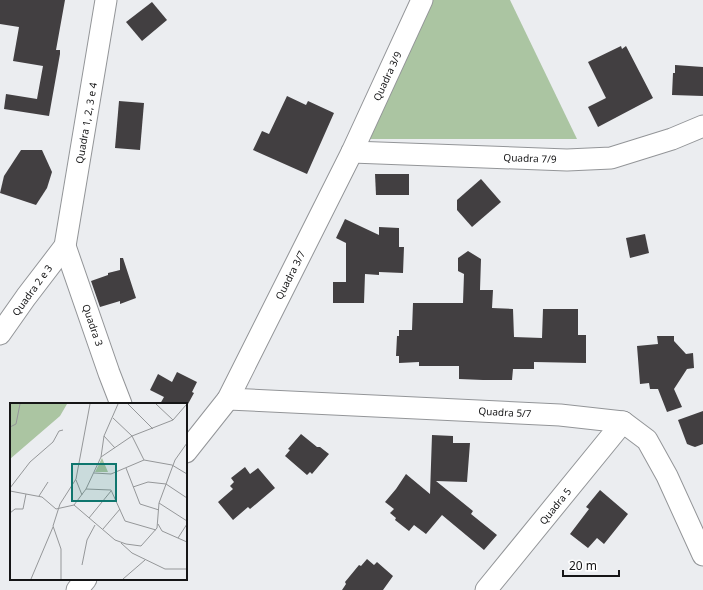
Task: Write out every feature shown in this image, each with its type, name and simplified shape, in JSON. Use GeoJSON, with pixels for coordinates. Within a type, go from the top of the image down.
{"type":"FeatureCollection","features":[{"type":"Feature","properties":{"kind":"street","name":"Quadra 1, 2, 3 e 4"},"geometry":{"type":"LineString","coordinates":[[65,246],[106,0]]}},
{"type":"Feature","properties":{"kind":"street","name":"Quadra 3/9"},"geometry":{"type":"LineString","coordinates":[[352,152],[422,0]]}},
{"type":"Feature","properties":{"kind":"street","name":"Quadra 7/9"},"geometry":{"type":"LineString","coordinates":[[352,152],[567,160],[611,158],[672,139],[703,126]]}},
{"type":"Feature","properties":{"kind":"street","name":"Quadra 3/7"},"geometry":{"type":"LineString","coordinates":[[187,451],[228,399],[352,152]]}},
{"type":"Feature","properties":{"kind":"street","name":"Quadra 2 e 3"},"geometry":{"type":"LineString","coordinates":[[0,334],[65,246]]}},
{"type":"Feature","properties":{"kind":"street","name":"Quadra 3"},"geometry":{"type":"LineString","coordinates":[[65,246],[121,403]]}},
{"type":"Feature","properties":{"kind":"street","name":"Quadra 5/7"},"geometry":{"type":"LineString","coordinates":[[228,399],[560,415],[622,422],[647,440],[667,476],[703,555]]}},
{"type":"Feature","properties":{"kind":"street","name":"Quadra 5"},"geometry":{"type":"LineString","coordinates":[[486,590],[622,422]]}},
{"type":"Feature","properties":{"kind":"street"},"geometry":{"type":"LineString","coordinates":[[77,590],[85,580]]}},
{"type":"Feature","properties":{"kind":"green space"},"geometry":{"type":"Polygon","coordinates":[[[431,0],[510,0],[577,139],[368,139],[431,0]]]}},
{"type":"Feature","properties":{"kind":"building"},"geometry":{"type":"Polygon","coordinates":[[[0,0],[65,0],[56,50],[60,50],[60,54],[49,116],[4,109],[6,94],[37,99],[43,66],[13,61],[19,27],[0,24],[0,0]]]}},
{"type":"Feature","properties":{"kind":"building"},"geometry":{"type":"Polygon","coordinates":[[[152,2],[167,20],[142,41],[126,22],[152,2]]]}},
{"type":"Feature","properties":{"kind":"building"},"geometry":{"type":"Polygon","coordinates":[[[621,46],[622,49],[626,46],[653,98],[598,127],[588,107],[606,98],[588,62],[621,46]]]}},
{"type":"Feature","properties":{"kind":"building"},"geometry":{"type":"Polygon","coordinates":[[[675,65],[703,67],[703,96],[672,95],[675,65]]]}},
{"type":"Feature","properties":{"kind":"building"},"geometry":{"type":"Polygon","coordinates":[[[287,96],[306,105],[308,101],[334,113],[307,174],[253,150],[262,131],[269,134],[287,96]]]}},
{"type":"Feature","properties":{"kind":"building"},"geometry":{"type":"Polygon","coordinates":[[[119,101],[144,103],[140,150],[115,148],[119,101]]]}},
{"type":"Feature","properties":{"kind":"building"},"geometry":{"type":"Polygon","coordinates":[[[21,150],[42,150],[52,172],[47,188],[36,205],[0,193],[4,176],[21,150]]]}},
{"type":"Feature","properties":{"kind":"building"},"geometry":{"type":"Polygon","coordinates":[[[375,174],[409,174],[409,195],[376,195],[375,174]]]}},
{"type":"Feature","properties":{"kind":"building"},"geometry":{"type":"Polygon","coordinates":[[[481,179],[501,202],[472,227],[457,210],[457,200],[481,179]]]}},
{"type":"Feature","properties":{"kind":"building"},"geometry":{"type":"Polygon","coordinates":[[[345,219],[379,235],[379,227],[399,228],[399,247],[404,247],[403,273],[379,272],[379,275],[365,274],[364,303],[333,303],[333,282],[346,282],[346,243],[336,238],[345,219]]]}},
{"type":"Feature","properties":{"kind":"building"},"geometry":{"type":"Polygon","coordinates":[[[645,234],[649,253],[630,258],[626,238],[645,234]]]}},
{"type":"Feature","properties":{"kind":"building"},"geometry":{"type":"Polygon","coordinates":[[[468,251],[481,259],[480,290],[493,290],[492,308],[513,309],[514,337],[542,338],[543,309],[578,309],[578,335],[586,335],[586,363],[534,362],[534,369],[513,369],[512,380],[483,380],[459,379],[459,366],[419,366],[419,362],[399,363],[399,356],[396,356],[397,336],[399,336],[399,330],[412,330],[413,303],[463,303],[464,274],[458,271],[458,258],[468,251]]]}},
{"type":"Feature","properties":{"kind":"building"},"geometry":{"type":"Polygon","coordinates":[[[120,258],[123,258],[136,298],[120,304],[120,301],[100,307],[91,281],[108,275],[108,273],[120,270],[120,258]]]}},
{"type":"Feature","properties":{"kind":"building"},"geometry":{"type":"Polygon","coordinates":[[[657,336],[674,336],[674,341],[686,354],[693,353],[694,368],[687,369],[674,389],[682,407],[667,412],[658,389],[650,389],[649,383],[640,384],[637,346],[658,344],[657,336]]]}},
{"type":"Feature","properties":{"kind":"building"},"geometry":{"type":"Polygon","coordinates":[[[177,372],[197,382],[192,392],[194,393],[188,404],[161,403],[164,397],[150,390],[158,374],[172,382],[177,372]]]}},
{"type":"Feature","properties":{"kind":"building"},"geometry":{"type":"Polygon","coordinates":[[[703,411],[703,444],[695,447],[687,444],[678,420],[703,411]]]}},
{"type":"Feature","properties":{"kind":"building"},"geometry":{"type":"Polygon","coordinates":[[[301,434],[317,447],[320,447],[329,454],[312,474],[310,472],[307,475],[285,456],[290,450],[288,449],[301,434]]]}},
{"type":"Feature","properties":{"kind":"building"},"geometry":{"type":"Polygon","coordinates":[[[432,435],[453,436],[453,443],[470,443],[467,482],[436,481],[473,511],[471,514],[497,535],[484,550],[442,515],[426,534],[414,525],[409,531],[395,520],[396,518],[390,513],[394,509],[385,502],[406,474],[430,494],[432,435]]]}},
{"type":"Feature","properties":{"kind":"building"},"geometry":{"type":"Polygon","coordinates":[[[245,467],[250,474],[258,468],[275,488],[250,509],[248,507],[233,520],[218,502],[233,489],[230,486],[234,482],[231,478],[245,467]]]}},
{"type":"Feature","properties":{"kind":"building"},"geometry":{"type":"Polygon","coordinates":[[[600,490],[628,514],[604,544],[597,538],[588,548],[570,534],[589,509],[586,507],[600,490]]]}},
{"type":"Feature","properties":{"kind":"building"},"geometry":{"type":"Polygon","coordinates":[[[367,559],[374,565],[377,562],[393,576],[383,590],[342,590],[346,584],[345,582],[359,565],[361,566],[367,559]]]}}]}
